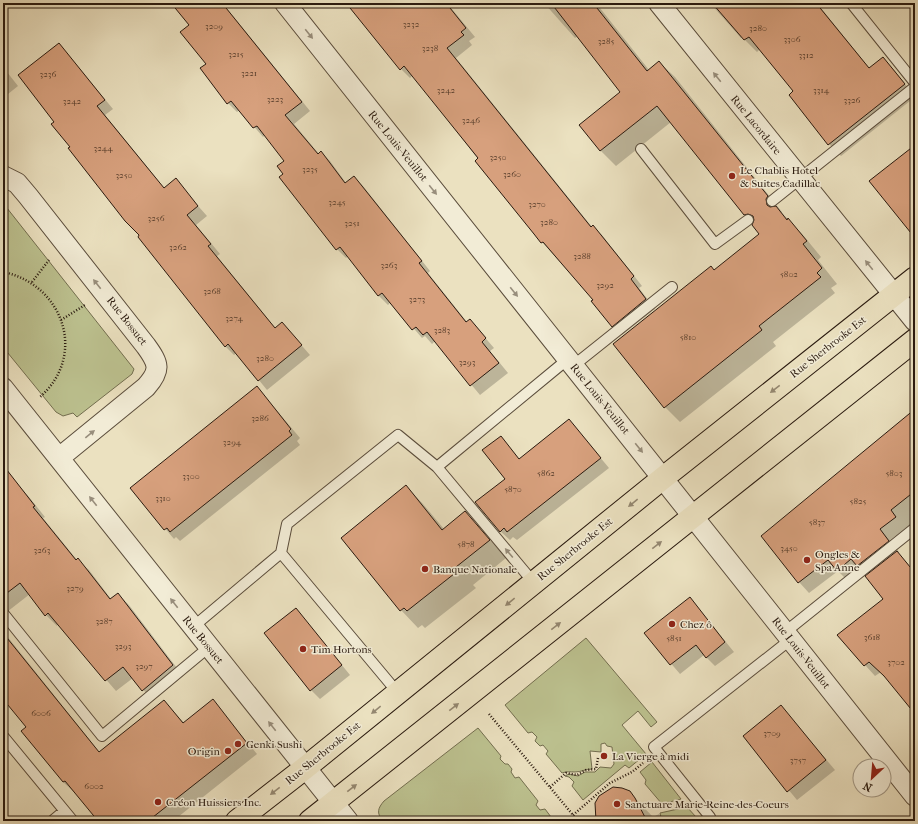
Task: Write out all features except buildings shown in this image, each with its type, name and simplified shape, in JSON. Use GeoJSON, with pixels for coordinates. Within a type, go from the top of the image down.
{"type":"FeatureCollection","features":[{"type":"Feature","properties":{"kind":"main road","name":"Rue Sherbrooke Est"},"geometry":{"type":"LineString","coordinates":[[237,821],[305,768],[663,478],[915,278]]}},
{"type":"Feature","properties":{"kind":"main road"},"geometry":{"type":"LineString","coordinates":[[310,821],[915,340]]}},
{"type":"Feature","properties":{"kind":"street","name":"Rue Louis-Veuillot"},"geometry":{"type":"LineString","coordinates":[[284,3],[915,796]]}},
{"type":"Feature","properties":{"kind":"street","name":"Rue Lacordaire"},"geometry":{"type":"LineString","coordinates":[[658,3],[915,321]]}},
{"type":"Feature","properties":{"kind":"street","name":"Rue Bossuet"},"geometry":{"type":"LineString","coordinates":[[3,176],[17,183],[28,196],[146,346],[154,358],[157,367],[156,373],[146,387],[59,458]]}},
{"type":"Feature","properties":{"kind":"street","name":"Rue Bossuet"},"geometry":{"type":"LineString","coordinates":[[3,388],[348,821]]}},
{"type":"Feature","properties":{"kind":"lane"},"geometry":{"type":"LineString","coordinates":[[851,3],[915,83]]}},
{"type":"Feature","properties":{"kind":"lane"},"geometry":{"type":"LineString","coordinates":[[772,201],[915,87]]}},
{"type":"Feature","properties":{"kind":"lane"},"geometry":{"type":"LineString","coordinates":[[641,149],[715,244],[748,220]]}},
{"type":"Feature","properties":{"kind":"lane"},"geometry":{"type":"LineString","coordinates":[[437,467],[571,362],[672,287]]}},
{"type":"Feature","properties":{"kind":"lane"},"geometry":{"type":"LineString","coordinates":[[193,627],[281,553],[287,524],[398,435],[437,467],[534,583]]}},
{"type":"Feature","properties":{"kind":"lane"},"geometry":{"type":"LineString","coordinates":[[710,821],[710,817],[654,747],[787,637],[915,528]]}},
{"type":"Feature","properties":{"kind":"lane"},"geometry":{"type":"LineString","coordinates":[[281,553],[398,693]]}},
{"type":"Feature","properties":{"kind":"lane"},"geometry":{"type":"LineString","coordinates":[[3,613],[102,736],[209,647]]}},
{"type":"Feature","properties":{"kind":"lane"},"geometry":{"type":"LineString","coordinates":[[3,736],[73,821]]}},
{"type":"Feature","properties":{"kind":"lane"},"geometry":{"type":"LineString","coordinates":[[52,821],[64,811]]}},
{"type":"Feature","properties":{"kind":"path"},"geometry":{"type":"LineString","coordinates":[[32,282],[49,260]]}},
{"type":"Feature","properties":{"kind":"path"},"geometry":{"type":"LineString","coordinates":[[3,272],[19,276],[32,282],[48,298],[62,320],[65,331],[65,343],[61,367],[50,389],[40,398]]}},
{"type":"Feature","properties":{"kind":"path"},"geometry":{"type":"LineString","coordinates":[[62,320],[85,305]]}},
{"type":"Feature","properties":{"kind":"path"},"geometry":{"type":"LineString","coordinates":[[489,714],[577,821]]}},
{"type":"Feature","properties":{"kind":"path"},"geometry":{"type":"LineString","coordinates":[[550,787],[566,773],[577,775],[586,770],[590,771],[596,769],[598,758]]}},
{"type":"Feature","properties":{"kind":"path"},"geometry":{"type":"LineString","coordinates":[[573,815],[610,783],[632,772],[649,758]]}},
{"type":"Feature","properties":{"kind":"green space"},"geometry":{"type":"Polygon","coordinates":[[[3,203],[134,369],[132,374],[77,417],[73,413],[63,416],[56,412],[3,347],[3,203]]]}},
{"type":"Feature","properties":{"kind":"green space"},"geometry":{"type":"Polygon","coordinates":[[[586,638],[657,722],[651,727],[638,711],[622,725],[646,754],[629,768],[625,765],[583,800],[572,786],[574,782],[569,777],[565,776],[569,774],[578,776],[585,772],[595,772],[600,767],[611,768],[614,764],[612,747],[607,746],[605,743],[601,744],[601,752],[590,751],[592,769],[562,773],[546,754],[548,751],[543,745],[540,746],[535,741],[537,737],[532,732],[528,733],[505,705],[586,638]]]}},
{"type":"Feature","properties":{"kind":"green space"},"geometry":{"type":"Polygon","coordinates":[[[478,728],[501,756],[500,759],[505,764],[508,764],[512,769],[511,772],[515,778],[519,777],[538,801],[536,805],[540,810],[545,809],[551,817],[546,821],[383,821],[379,815],[379,811],[380,806],[384,801],[478,728]]]}},
{"type":"Feature","properties":{"kind":"green space"},"geometry":{"type":"Polygon","coordinates":[[[652,762],[681,799],[662,804],[645,784],[646,780],[640,772],[652,762]]]}},
{"type":"Feature","properties":{"kind":"green space"},"geometry":{"type":"Polygon","coordinates":[[[687,807],[696,817],[697,821],[693,821],[692,818],[662,821],[660,813],[687,807]]]}},
{"type":"Feature","properties":{"kind":"place","name":"Le Chablis Hotel & Suites Cadillac"},"geometry":{"type":"Point","coordinates":[732,176]}},
{"type":"Feature","properties":{"kind":"place","name":"Ongles & Spa Anne"},"geometry":{"type":"Point","coordinates":[807,560]}},
{"type":"Feature","properties":{"kind":"place","name":"Banque Nationale"},"geometry":{"type":"Point","coordinates":[425,569]}},
{"type":"Feature","properties":{"kind":"place","name":"Chez ô"},"geometry":{"type":"Point","coordinates":[672,624]}},
{"type":"Feature","properties":{"kind":"place","name":"Tim Hortons"},"geometry":{"type":"Point","coordinates":[303,649]}},
{"type":"Feature","properties":{"kind":"place","name":"Genki Sushi"},"geometry":{"type":"Point","coordinates":[238,744]}},
{"type":"Feature","properties":{"kind":"place","name":"Origin"},"geometry":{"type":"Point","coordinates":[228,751]}},
{"type":"Feature","properties":{"kind":"place","name":"La Vierge à midi"},"geometry":{"type":"Point","coordinates":[604,756]}},
{"type":"Feature","properties":{"kind":"place","name":"Créon Huissiers Inc."},"geometry":{"type":"Point","coordinates":[158,802]}},
{"type":"Feature","properties":{"kind":"place","name":"Sanctuare Marie-Reine-des-Coeurs"},"geometry":{"type":"Point","coordinates":[617,804]}}]}
